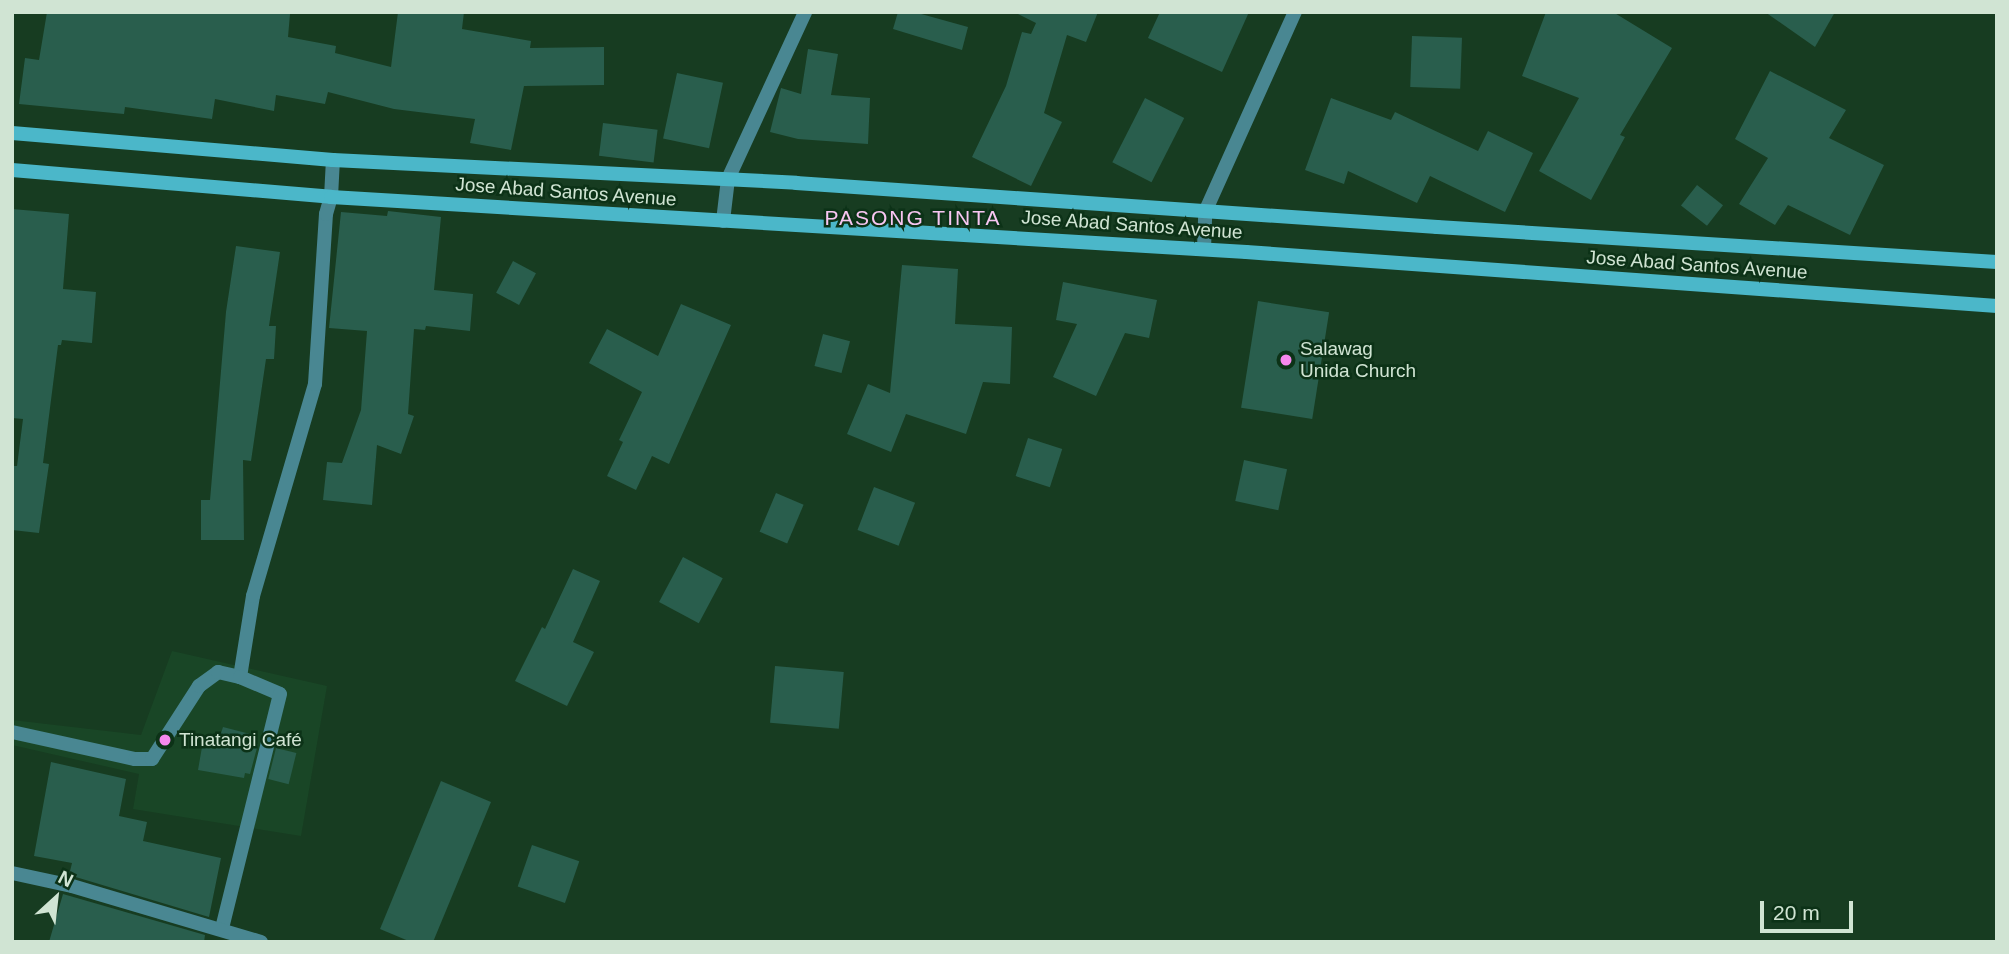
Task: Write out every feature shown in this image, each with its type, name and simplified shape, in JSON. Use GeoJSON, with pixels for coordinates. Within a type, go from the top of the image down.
{"type":"FeatureCollection","features":[{"type":"Feature","properties":{"kind":"main road","name":"Jose Abad Santos Avenue"},"geometry":{"type":"LineString","coordinates":[[12,133],[334,160],[727,179],[1997,262]]}},
{"type":"Feature","properties":{"kind":"main road","name":"Jose Abad Santos Avenue"},"geometry":{"type":"LineString","coordinates":[[12,170],[331,197],[1204,249],[1997,306]]}},
{"type":"Feature","properties":{"kind":"street"},"geometry":{"type":"LineString","coordinates":[[723,221],[727,179],[806,12]]}},
{"type":"Feature","properties":{"kind":"street"},"geometry":{"type":"LineString","coordinates":[[1204,249],[1205,212],[1295,12]]}},
{"type":"Feature","properties":{"kind":"street"},"geometry":{"type":"LineString","coordinates":[[240,677],[253,596],[315,384],[326,214],[331,197],[334,160]]}},
{"type":"Feature","properties":{"kind":"street"},"geometry":{"type":"LineString","coordinates":[[12,732],[135,759],[152,759],[199,686],[218,673],[240,677],[280,694],[222,929]]}},
{"type":"Feature","properties":{"kind":"street"},"geometry":{"type":"LineString","coordinates":[[12,873],[72,886],[261,942]]}},
{"type":"Feature","properties":{"kind":"shaded area","name":"Tinatangi Café"},"geometry":{"type":"Polygon","coordinates":[[[172,651],[327,686],[301,836],[133,809],[139,774],[12,745],[12,720],[141,735],[172,651]]]}},
{"type":"Feature","properties":{"kind":"building"},"geometry":{"type":"Polygon","coordinates":[[[47,12],[290,14],[288,37],[336,46],[335,53],[391,67],[398,12],[464,12],[462,29],[531,41],[530,48],[604,47],[604,85],[524,86],[511,150],[470,143],[475,119],[394,109],[328,92],[325,104],[276,95],[274,111],[215,99],[212,119],[125,107],[124,114],[19,104],[25,58],[39,60],[47,12]]]}},
{"type":"Feature","properties":{"kind":"building"},"geometry":{"type":"Polygon","coordinates":[[[898,12],[914,12],[968,27],[962,50],[893,29],[898,12]]]}},
{"type":"Feature","properties":{"kind":"building"},"geometry":{"type":"Polygon","coordinates":[[[1014,12],[1098,12],[1086,42],[1067,35],[1044,113],[1062,122],[1031,186],[972,157],[1006,86],[1022,32],[1031,34],[1036,23],[1014,12]]]}},
{"type":"Feature","properties":{"kind":"building"},"geometry":{"type":"Polygon","coordinates":[[[1160,12],[1249,12],[1222,72],[1148,38],[1160,12]]]}},
{"type":"Feature","properties":{"kind":"building"},"geometry":{"type":"Polygon","coordinates":[[[1546,12],[1613,12],[1672,48],[1620,135],[1625,137],[1591,200],[1539,171],[1579,98],[1522,76],[1546,12]]]}},
{"type":"Feature","properties":{"kind":"building"},"geometry":{"type":"Polygon","coordinates":[[[1765,12],[1835,12],[1815,47],[1765,12]]]}},
{"type":"Feature","properties":{"kind":"building"},"geometry":{"type":"Polygon","coordinates":[[[1412,36],[1462,38],[1460,89],[1410,87],[1412,36]]]}},
{"type":"Feature","properties":{"kind":"building"},"geometry":{"type":"Polygon","coordinates":[[[808,49],[838,54],[831,95],[870,98],[868,144],[798,139],[770,132],[781,88],[801,94],[808,49]]]}},
{"type":"Feature","properties":{"kind":"building"},"geometry":{"type":"Polygon","coordinates":[[[1770,71],[1846,110],[1829,138],[1884,165],[1850,235],[1788,205],[1775,225],[1739,204],[1768,158],[1735,139],[1770,71]]]}},
{"type":"Feature","properties":{"kind":"building"},"geometry":{"type":"Polygon","coordinates":[[[677,73],[723,83],[709,148],[663,139],[677,73]]]}},
{"type":"Feature","properties":{"kind":"building"},"geometry":{"type":"Polygon","coordinates":[[[1145,98],[1184,118],[1152,182],[1112,162],[1145,98]]]}},
{"type":"Feature","properties":{"kind":"building"},"geometry":{"type":"Polygon","coordinates":[[[1331,98],[1391,120],[1395,112],[1478,151],[1488,131],[1533,153],[1505,212],[1430,176],[1417,203],[1348,171],[1344,184],[1305,170],[1331,98]]]}},
{"type":"Feature","properties":{"kind":"building"},"geometry":{"type":"Polygon","coordinates":[[[603,123],[658,130],[654,162],[599,156],[603,123]]]}},
{"type":"Feature","properties":{"kind":"building"},"geometry":{"type":"Polygon","coordinates":[[[1697,185],[1723,205],[1707,226],[1681,205],[1697,185]]]}},
{"type":"Feature","properties":{"kind":"building"},"geometry":{"type":"Polygon","coordinates":[[[12,209],[69,214],[63,289],[96,292],[92,343],[62,340],[61,345],[58,345],[43,463],[49,464],[39,533],[12,530],[12,466],[17,466],[23,419],[12,418],[12,209]]]}},
{"type":"Feature","properties":{"kind":"building"},"geometry":{"type":"Polygon","coordinates":[[[388,211],[441,217],[434,290],[473,294],[470,331],[426,326],[425,330],[414,329],[408,414],[414,416],[401,454],[377,445],[372,505],[323,500],[327,462],[342,463],[361,410],[367,331],[329,328],[341,212],[387,216],[388,211]]]}},
{"type":"Feature","properties":{"kind":"building"},"geometry":{"type":"Polygon","coordinates":[[[236,246],[280,252],[269,326],[276,326],[274,359],[266,359],[251,461],[243,460],[244,540],[201,540],[201,500],[210,500],[226,312],[236,246]]]}},
{"type":"Feature","properties":{"kind":"building"},"geometry":{"type":"Polygon","coordinates":[[[513,261],[536,273],[519,305],[496,293],[513,261]]]}},
{"type":"Feature","properties":{"kind":"building"},"geometry":{"type":"Polygon","coordinates":[[[902,265],[958,269],[955,324],[1012,327],[1010,384],[983,382],[966,434],[906,414],[891,452],[847,434],[868,384],[890,393],[902,265]]]}},
{"type":"Feature","properties":{"kind":"building"},"geometry":{"type":"Polygon","coordinates":[[[1063,282],[1157,300],[1149,338],[1125,333],[1096,396],[1053,377],[1077,324],[1056,320],[1063,282]]]}},
{"type":"Feature","properties":{"kind":"building","name":"Salawag Unida Church"},"geometry":{"type":"Polygon","coordinates":[[[1258,301],[1329,312],[1312,419],[1241,408],[1258,301]]]}},
{"type":"Feature","properties":{"kind":"building"},"geometry":{"type":"Polygon","coordinates":[[[681,304],[731,325],[669,464],[652,456],[636,490],[607,476],[623,442],[619,440],[642,392],[589,363],[607,329],[658,356],[681,304]]]}},
{"type":"Feature","properties":{"kind":"building"},"geometry":{"type":"Polygon","coordinates":[[[823,334],[850,341],[842,373],[814,366],[823,334]]]}},
{"type":"Feature","properties":{"kind":"building"},"geometry":{"type":"Polygon","coordinates":[[[1028,438],[1062,449],[1050,487],[1016,476],[1028,438]]]}},
{"type":"Feature","properties":{"kind":"building"},"geometry":{"type":"Polygon","coordinates":[[[1244,460],[1287,469],[1278,510],[1235,501],[1244,460]]]}},
{"type":"Feature","properties":{"kind":"building"},"geometry":{"type":"Polygon","coordinates":[[[874,487],[915,503],[899,546],[858,530],[874,487]]]}},
{"type":"Feature","properties":{"kind":"building"},"geometry":{"type":"Polygon","coordinates":[[[776,493],[804,505],[787,543],[760,532],[776,493]]]}},
{"type":"Feature","properties":{"kind":"building"},"geometry":{"type":"Polygon","coordinates":[[[683,557],[723,578],[699,623],[659,602],[683,557]]]}},
{"type":"Feature","properties":{"kind":"building"},"geometry":{"type":"Polygon","coordinates":[[[573,569],[600,581],[573,642],[594,652],[567,706],[515,681],[542,627],[545,629],[573,569]]]}},
{"type":"Feature","properties":{"kind":"building"},"geometry":{"type":"Polygon","coordinates":[[[775,666],[844,672],[839,729],[770,723],[775,666]]]}},
{"type":"Feature","properties":{"kind":"building"},"geometry":{"type":"Polygon","coordinates":[[[223,727],[254,735],[252,743],[258,744],[250,774],[245,773],[244,778],[198,770],[202,747],[216,749],[223,727]]]}},
{"type":"Feature","properties":{"kind":"building"},"geometry":{"type":"Polygon","coordinates":[[[276,748],[296,753],[289,784],[268,779],[276,748]]]}},
{"type":"Feature","properties":{"kind":"building"},"geometry":{"type":"Polygon","coordinates":[[[51,762],[126,779],[119,816],[147,822],[143,841],[221,858],[209,917],[69,875],[72,863],[34,856],[51,762]]]}},
{"type":"Feature","properties":{"kind":"building"},"geometry":{"type":"Polygon","coordinates":[[[441,781],[491,802],[433,942],[411,942],[380,929],[441,781]]]}},
{"type":"Feature","properties":{"kind":"building"},"geometry":{"type":"Polygon","coordinates":[[[532,845],[579,861],[565,903],[518,887],[532,845]]]}},
{"type":"Feature","properties":{"kind":"building"},"geometry":{"type":"Polygon","coordinates":[[[63,894],[205,935],[204,942],[49,942],[63,894]]]}},
{"type":"Feature","properties":{"kind":"place","name":"Salawag Unida Church"},"geometry":{"type":"Point","coordinates":[1286,360]}},
{"type":"Feature","properties":{"kind":"place","name":"Tinatangi Café"},"geometry":{"type":"Point","coordinates":[165,740]}},
{"type":"Feature","properties":{"kind":"district","name":"PASONG TINTA"},"geometry":{"type":"Point","coordinates":[913,218]}}]}
